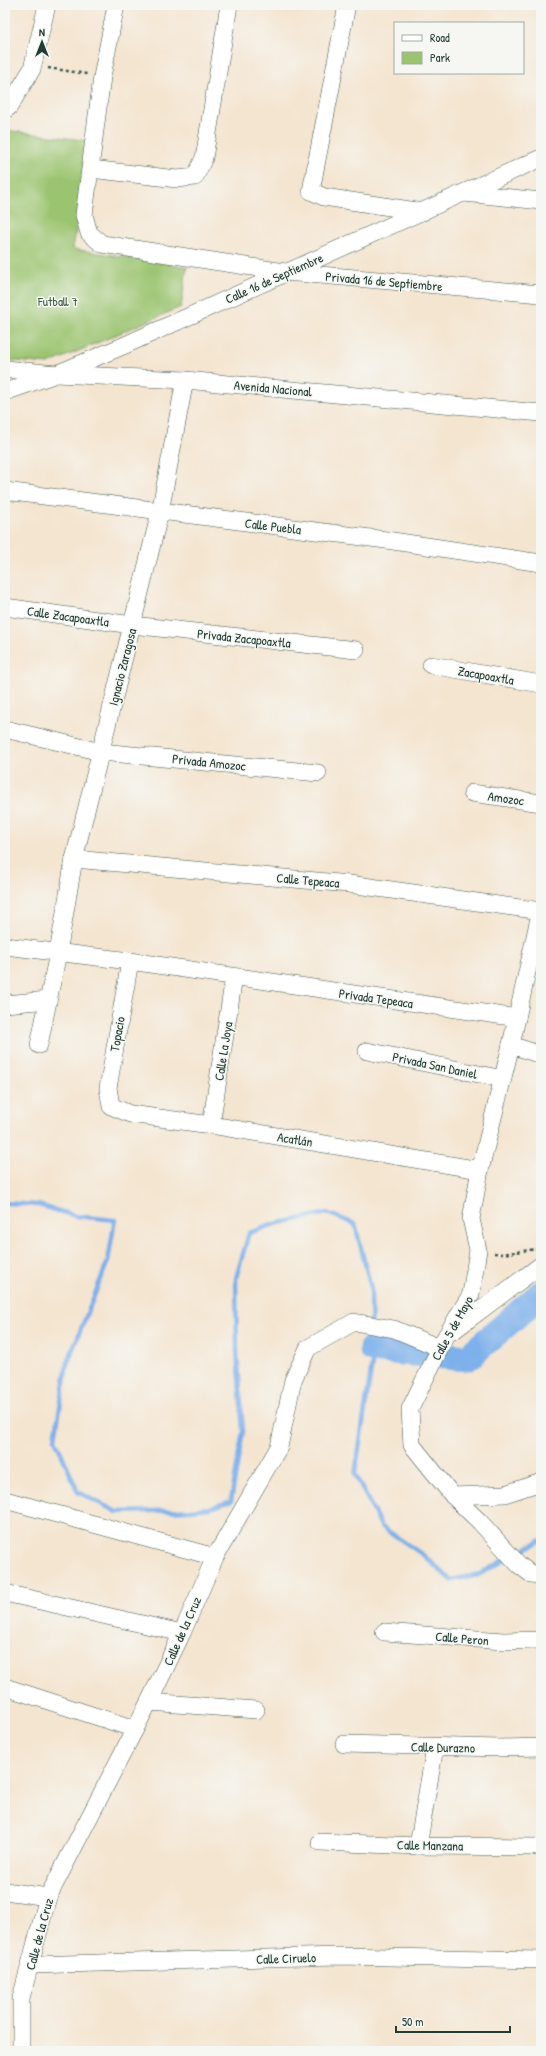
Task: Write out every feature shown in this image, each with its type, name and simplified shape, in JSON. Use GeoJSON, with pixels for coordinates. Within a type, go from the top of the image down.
{"type":"FeatureCollection","features":[{"type":"Feature","properties":{"kind":"street"},"geometry":{"type":"LineString","coordinates":[[5,110],[9,107],[32,69],[47,5]]}},
{"type":"Feature","properties":{"kind":"street"},"geometry":{"type":"LineString","coordinates":[[116,5],[102,77],[91,169],[177,179],[195,177],[204,158],[229,5]]}},
{"type":"Feature","properties":{"kind":"street"},"geometry":{"type":"LineString","coordinates":[[346,5],[311,191],[324,197],[423,212]]}},
{"type":"Feature","properties":{"kind":"street","name":"Calle 16 de Septiembre"},"geometry":{"type":"LineString","coordinates":[[5,392],[56,374],[123,346],[541,158]]}},
{"type":"Feature","properties":{"kind":"street","name":"Privada 16 de Septiembre"},"geometry":{"type":"LineString","coordinates":[[91,169],[84,215],[88,233],[102,244],[286,272],[541,294]]}},
{"type":"Feature","properties":{"kind":"street"},"geometry":{"type":"LineString","coordinates":[[464,193],[541,201]]}},
{"type":"Feature","properties":{"kind":"street","name":"Avenida Nacional"},"geometry":{"type":"LineString","coordinates":[[5,369],[56,374],[185,380],[541,413]]}},
{"type":"Feature","properties":{"kind":"street","name":"Ignacio Zaragosa"},"geometry":{"type":"LineString","coordinates":[[39,1045],[58,953],[74,860],[160,512],[185,380]]}},
{"type":"Feature","properties":{"kind":"street","name":"Calle Puebla"},"geometry":{"type":"LineString","coordinates":[[5,491],[386,540],[541,563]]}},
{"type":"Feature","properties":{"kind":"street","name":"Calle Zacapoaxtla"},"geometry":{"type":"LineString","coordinates":[[5,607],[132,625]]}},
{"type":"Feature","properties":{"kind":"street","name":"Privada Zacapoaxtla"},"geometry":{"type":"LineString","coordinates":[[132,625],[356,650]]}},
{"type":"Feature","properties":{"kind":"street","name":"Zacapoaxtla"},"geometry":{"type":"LineString","coordinates":[[431,665],[541,684]]}},
{"type":"Feature","properties":{"kind":"street","name":"Privada Amozoc"},"geometry":{"type":"LineString","coordinates":[[5,729],[100,752],[318,773]]}},
{"type":"Feature","properties":{"kind":"street","name":"Amozoc"},"geometry":{"type":"LineString","coordinates":[[472,793],[541,803]]}},
{"type":"Feature","properties":{"kind":"street","name":"Calle Tepeaca"},"geometry":{"type":"LineString","coordinates":[[74,860],[349,884],[541,910]]}},
{"type":"Feature","properties":{"kind":"street","name":"Calle 5 de Mayo"},"geometry":{"type":"LineString","coordinates":[[541,910],[511,1045],[480,1170],[471,1219],[478,1250],[471,1294],[439,1349],[410,1409],[412,1445],[453,1496],[480,1522],[519,1565],[531,1574],[541,1575]]}},
{"type":"Feature","properties":{"kind":"street"},"geometry":{"type":"LineString","coordinates":[[5,946],[130,961],[234,977]]}},
{"type":"Feature","properties":{"kind":"street","name":"Topacio"},"geometry":{"type":"LineString","coordinates":[[111,1106],[108,1088],[130,961]]}},
{"type":"Feature","properties":{"kind":"street","name":"Privada Tepeaca"},"geometry":{"type":"LineString","coordinates":[[234,977],[517,1018]]}},
{"type":"Feature","properties":{"kind":"street","name":"Calle La Joya"},"geometry":{"type":"LineString","coordinates":[[211,1125],[234,977]]}},
{"type":"Feature","properties":{"kind":"street"},"geometry":{"type":"LineString","coordinates":[[5,1004],[48,1000]]}},
{"type":"Feature","properties":{"kind":"street"},"geometry":{"type":"LineString","coordinates":[[511,1045],[541,1054]]}},
{"type":"Feature","properties":{"kind":"street","name":"Privada San Daniel"},"geometry":{"type":"LineString","coordinates":[[367,1051],[502,1079]]}},
{"type":"Feature","properties":{"kind":"street","name":"Acatlán"},"geometry":{"type":"LineString","coordinates":[[111,1106],[130,1114],[211,1125],[480,1170]]}},
{"type":"Feature","properties":{"kind":"street"},"geometry":{"type":"LineString","coordinates":[[439,1349],[541,1265]]}},
{"type":"Feature","properties":{"kind":"street","name":"Calle de la Cruz"},"geometry":{"type":"LineString","coordinates":[[21,2051],[13,1998],[31,1965],[48,1897],[149,1702],[182,1633],[215,1556],[278,1447],[293,1380],[308,1348],[354,1322],[394,1329],[439,1349]]}},
{"type":"Feature","properties":{"kind":"street"},"geometry":{"type":"LineString","coordinates":[[453,1496],[505,1494],[541,1482]]}},
{"type":"Feature","properties":{"kind":"street"},"geometry":{"type":"LineString","coordinates":[[5,1500],[215,1556]]}},
{"type":"Feature","properties":{"kind":"street"},"geometry":{"type":"LineString","coordinates":[[5,1594],[182,1633]]}},
{"type":"Feature","properties":{"kind":"street","name":"Calle Peron"},"geometry":{"type":"LineString","coordinates":[[384,1632],[503,1641],[541,1640]]}},
{"type":"Feature","properties":{"kind":"street"},"geometry":{"type":"LineString","coordinates":[[5,1687],[134,1729]]}},
{"type":"Feature","properties":{"kind":"street"},"geometry":{"type":"LineString","coordinates":[[149,1702],[256,1710]]}},
{"type":"Feature","properties":{"kind":"street","name":"Calle Durazno"},"geometry":{"type":"LineString","coordinates":[[344,1744],[435,1747],[541,1747]]}},
{"type":"Feature","properties":{"kind":"street"},"geometry":{"type":"LineString","coordinates":[[418,1846],[435,1747]]}},
{"type":"Feature","properties":{"kind":"street","name":"Calle Manzana"},"geometry":{"type":"LineString","coordinates":[[320,1842],[418,1846],[541,1847]]}},
{"type":"Feature","properties":{"kind":"street"},"geometry":{"type":"LineString","coordinates":[[5,1891],[48,1897]]}},
{"type":"Feature","properties":{"kind":"street","name":"Calle Ciruelo"},"geometry":{"type":"LineString","coordinates":[[31,1965],[338,1956],[541,1960]]}},
{"type":"Feature","properties":{"kind":"path"},"geometry":{"type":"LineString","coordinates":[[32,69],[49,68],[102,77]]}},
{"type":"Feature","properties":{"kind":"path"},"geometry":{"type":"LineString","coordinates":[[478,1250],[502,1254],[541,1248]]}},
{"type":"Feature","properties":{"kind":"green space","name":"Futball 7"},"geometry":{"type":"Polygon","coordinates":[[[5,130],[90,141],[73,249],[187,267],[181,307],[48,364],[5,360],[5,130]]]}},
{"type":"Feature","properties":{"kind":"waterway"},"geometry":{"type":"LineString","coordinates":[[5,1203],[38,1205],[76,1216],[115,1220],[108,1261],[67,1364],[55,1439],[78,1492],[117,1512],[190,1510],[210,1508],[231,1501],[243,1431],[237,1351],[236,1278],[249,1233],[275,1224],[327,1213],[355,1224],[371,1288],[372,1364],[355,1474],[381,1526],[423,1555],[451,1580],[480,1574],[508,1558]]}},
{"type":"Feature","properties":{"kind":"waterway"},"geometry":{"type":"LineString","coordinates":[[372,1349],[467,1358],[541,1294]]}},
{"type":"Feature","properties":{"kind":"waterway"},"geometry":{"type":"LineString","coordinates":[[515,1555],[541,1540]]}}]}
